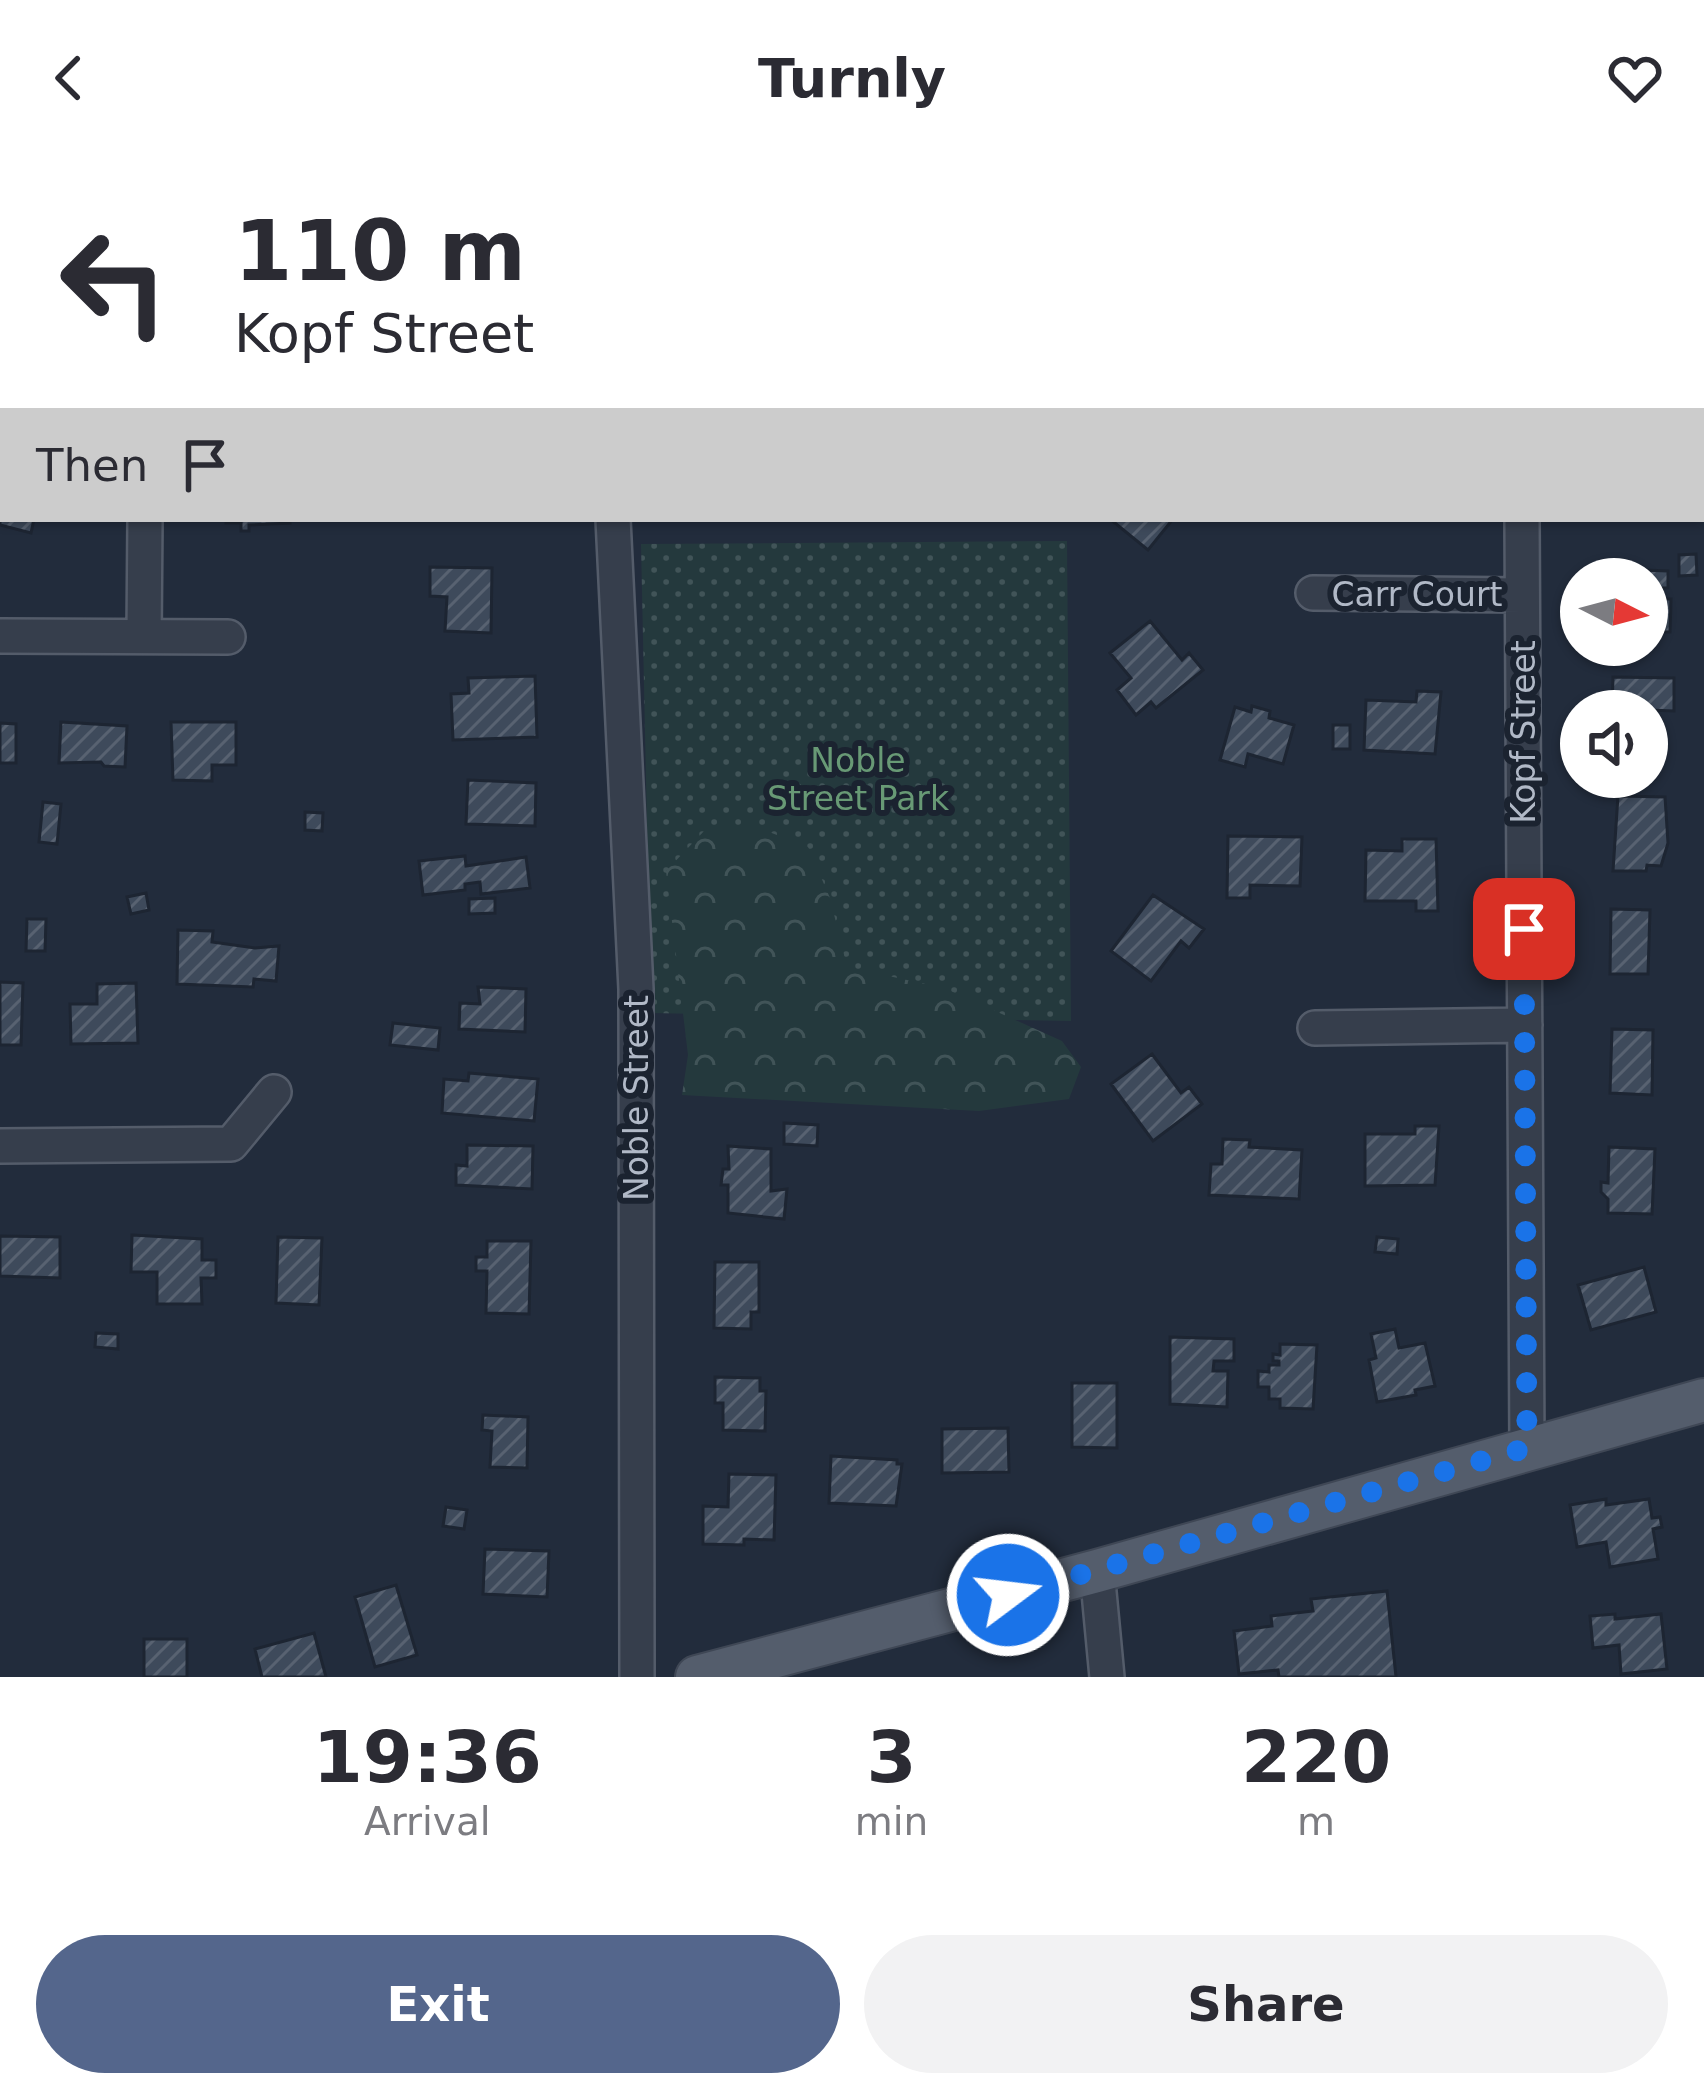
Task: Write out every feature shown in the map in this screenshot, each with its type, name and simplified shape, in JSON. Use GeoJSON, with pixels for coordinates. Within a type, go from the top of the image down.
{"type":"FeatureCollection","features":[{"type":"Feature","properties":{"kind":"main road"},"geometry":{"type":"LineString","coordinates":[[697,1677],[1097,1571],[1704,1400]]}},
{"type":"Feature","properties":{"kind":"street"},"geometry":{"type":"LineString","coordinates":[[144,635],[145,522]]}},
{"type":"Feature","properties":{"kind":"street","name":"Noble Street"},"geometry":{"type":"LineString","coordinates":[[613,522],[636,989],[637,1677]]}},
{"type":"Feature","properties":{"kind":"street","name":"Kopf Street"},"geometry":{"type":"LineString","coordinates":[[1522,522],[1527,1448]]}},
{"type":"Feature","properties":{"kind":"street","name":"Carr Court"},"geometry":{"type":"LineString","coordinates":[[1313,593],[1522,595]]}},
{"type":"Feature","properties":{"kind":"street"},"geometry":{"type":"LineString","coordinates":[[0,636],[228,637]]}},
{"type":"Feature","properties":{"kind":"street"},"geometry":{"type":"LineString","coordinates":[[1315,1028],[1525,1025]]}},
{"type":"Feature","properties":{"kind":"street"},"geometry":{"type":"LineString","coordinates":[[0,1146],[232,1144],[274,1092]]}},
{"type":"Feature","properties":{"kind":"street"},"geometry":{"type":"LineString","coordinates":[[1097,1571],[1107,1677]]}},
{"type":"Feature","properties":{"kind":"green space","name":"Noble Street Park"},"geometry":{"type":"Polygon","coordinates":[[[1067,541],[1071,1021],[651,1013],[641,544],[1067,541]]]}},
{"type":"Feature","properties":{"kind":"green space"},"geometry":{"type":"Polygon","coordinates":[[[751,825],[808,847],[830,898],[847,967],[944,988],[1062,1041],[1081,1067],[1069,1099],[979,1111],[682,1095],[688,1055],[666,871],[705,830],[751,825]]]}},
{"type":"Feature","properties":{"kind":"building"},"geometry":{"type":"Polygon","coordinates":[[[0,522],[33,522],[31,533],[0,522]]]}},
{"type":"Feature","properties":{"kind":"building"},"geometry":{"type":"Polygon","coordinates":[[[290,522],[249,525],[249,531],[241,531],[241,523],[226,523],[290,522]]]}},
{"type":"Feature","properties":{"kind":"building"},"geometry":{"type":"Polygon","coordinates":[[[1114,522],[1171,522],[1148,550],[1114,522]]]}},
{"type":"Feature","properties":{"kind":"building"},"geometry":{"type":"Polygon","coordinates":[[[1696,554],[1697,575],[1679,576],[1679,555],[1696,554]]]}},
{"type":"Feature","properties":{"kind":"building"},"geometry":{"type":"Polygon","coordinates":[[[430,567],[492,568],[491,633],[445,631],[447,597],[430,596],[430,567]]]}},
{"type":"Feature","properties":{"kind":"building"},"geometry":{"type":"Polygon","coordinates":[[[1150,621],[1182,660],[1189,653],[1203,670],[1156,708],[1151,702],[1136,715],[1117,690],[1131,678],[1110,653],[1150,621]]]}},
{"type":"Feature","properties":{"kind":"building"},"geometry":{"type":"Polygon","coordinates":[[[535,676],[537,737],[453,740],[451,694],[469,693],[468,678],[535,676]]]}},
{"type":"Feature","properties":{"kind":"building"},"geometry":{"type":"Polygon","coordinates":[[[1613,677],[1674,678],[1674,711],[1668,711],[1668,690],[1613,690],[1613,677]]]}},
{"type":"Feature","properties":{"kind":"building"},"geometry":{"type":"Polygon","coordinates":[[[1417,691],[1441,692],[1435,754],[1364,750],[1366,700],[1416,702],[1417,691]]]}},
{"type":"Feature","properties":{"kind":"building"},"geometry":{"type":"Polygon","coordinates":[[[1252,706],[1270,711],[1269,718],[1294,725],[1283,764],[1248,754],[1245,767],[1220,760],[1235,707],[1251,712],[1252,706]]]}},
{"type":"Feature","properties":{"kind":"building"},"geometry":{"type":"Polygon","coordinates":[[[61,722],[127,726],[125,767],[59,763],[61,722]]]}},
{"type":"Feature","properties":{"kind":"building"},"geometry":{"type":"Polygon","coordinates":[[[171,722],[236,722],[236,765],[212,765],[212,781],[173,780],[171,722]]]}},
{"type":"Feature","properties":{"kind":"building"},"geometry":{"type":"Polygon","coordinates":[[[0,723],[16,724],[16,763],[0,763],[0,723]]]}},
{"type":"Feature","properties":{"kind":"building"},"geometry":{"type":"Polygon","coordinates":[[[1333,725],[1350,725],[1350,749],[1333,749],[1333,725]]]}},
{"type":"Feature","properties":{"kind":"building"},"geometry":{"type":"Polygon","coordinates":[[[468,780],[536,783],[535,826],[466,824],[468,780]]]}},
{"type":"Feature","properties":{"kind":"building"},"geometry":{"type":"Polygon","coordinates":[[[1618,798],[1665,798],[1668,843],[1661,866],[1613,871],[1618,798]]]}},
{"type":"Feature","properties":{"kind":"building"},"geometry":{"type":"Polygon","coordinates":[[[43,802],[61,804],[57,844],[39,842],[43,802]]]}},
{"type":"Feature","properties":{"kind":"building"},"geometry":{"type":"Polygon","coordinates":[[[305,812],[323,813],[322,831],[305,830],[305,812]]]}},
{"type":"Feature","properties":{"kind":"building"},"geometry":{"type":"Polygon","coordinates":[[[1228,836],[1302,837],[1300,886],[1250,885],[1250,898],[1227,898],[1228,836]]]}},
{"type":"Feature","properties":{"kind":"building"},"geometry":{"type":"Polygon","coordinates":[[[1402,839],[1436,839],[1438,911],[1416,911],[1416,901],[1365,901],[1366,850],[1402,851],[1402,839]]]}},
{"type":"Feature","properties":{"kind":"building"},"geometry":{"type":"Polygon","coordinates":[[[465,856],[466,866],[526,857],[530,888],[481,894],[480,882],[465,884],[465,890],[423,895],[419,861],[465,856]]]}},
{"type":"Feature","properties":{"kind":"building"},"geometry":{"type":"Polygon","coordinates":[[[146,893],[149,910],[131,914],[127,897],[146,893]]]}},
{"type":"Feature","properties":{"kind":"building"},"geometry":{"type":"Polygon","coordinates":[[[1153,895],[1204,929],[1189,948],[1181,941],[1151,981],[1111,951],[1153,895]]]}},
{"type":"Feature","properties":{"kind":"building"},"geometry":{"type":"Polygon","coordinates":[[[495,898],[495,913],[469,914],[469,899],[495,898]]]}},
{"type":"Feature","properties":{"kind":"building"},"geometry":{"type":"Polygon","coordinates":[[[1611,909],[1650,910],[1648,974],[1610,974],[1611,909]]]}},
{"type":"Feature","properties":{"kind":"building"},"geometry":{"type":"Polygon","coordinates":[[[27,919],[46,919],[45,951],[26,951],[27,919]]]}},
{"type":"Feature","properties":{"kind":"building"},"geometry":{"type":"Polygon","coordinates":[[[178,930],[213,931],[212,942],[279,946],[276,981],[254,979],[253,987],[177,984],[178,930]]]}},
{"type":"Feature","properties":{"kind":"building"},"geometry":{"type":"Polygon","coordinates":[[[0,982],[23,983],[21,1045],[0,1045],[0,982]]]}},
{"type":"Feature","properties":{"kind":"building"},"geometry":{"type":"Polygon","coordinates":[[[136,983],[138,1043],[71,1044],[70,1004],[97,1004],[97,984],[136,983]]]}},
{"type":"Feature","properties":{"kind":"building"},"geometry":{"type":"Polygon","coordinates":[[[478,987],[526,989],[525,1032],[459,1029],[460,1003],[480,1004],[478,987]]]}},
{"type":"Feature","properties":{"kind":"building"},"geometry":{"type":"Polygon","coordinates":[[[393,1023],[440,1028],[438,1050],[390,1045],[393,1023]]]}},
{"type":"Feature","properties":{"kind":"building"},"geometry":{"type":"Polygon","coordinates":[[[1612,1029],[1653,1030],[1652,1095],[1610,1093],[1612,1029]]]}},
{"type":"Feature","properties":{"kind":"building"},"geometry":{"type":"Polygon","coordinates":[[[1152,1054],[1181,1093],[1189,1087],[1202,1104],[1153,1141],[1111,1084],[1152,1054]]]}},
{"type":"Feature","properties":{"kind":"building"},"geometry":{"type":"Polygon","coordinates":[[[469,1073],[538,1079],[534,1121],[442,1113],[444,1079],[468,1081],[469,1073]]]}},
{"type":"Feature","properties":{"kind":"building"},"geometry":{"type":"Polygon","coordinates":[[[784,1123],[818,1125],[817,1146],[784,1144],[784,1123]]]}},
{"type":"Feature","properties":{"kind":"building"},"geometry":{"type":"Polygon","coordinates":[[[1415,1126],[1439,1126],[1435,1185],[1365,1186],[1365,1134],[1415,1134],[1415,1126]]]}},
{"type":"Feature","properties":{"kind":"building"},"geometry":{"type":"Polygon","coordinates":[[[1223,1139],[1250,1140],[1249,1147],[1302,1150],[1299,1199],[1209,1195],[1211,1164],[1222,1164],[1223,1139]]]}},
{"type":"Feature","properties":{"kind":"building"},"geometry":{"type":"Polygon","coordinates":[[[467,1145],[533,1146],[532,1189],[456,1185],[456,1165],[467,1166],[467,1145]]]}},
{"type":"Feature","properties":{"kind":"building"},"geometry":{"type":"Polygon","coordinates":[[[728,1146],[771,1149],[771,1191],[787,1189],[784,1219],[728,1213],[728,1185],[721,1185],[723,1169],[729,1169],[728,1146]]]}},
{"type":"Feature","properties":{"kind":"building"},"geometry":{"type":"Polygon","coordinates":[[[1609,1147],[1655,1149],[1652,1214],[1608,1213],[1601,1182],[1608,1183],[1609,1147]]]}},
{"type":"Feature","properties":{"kind":"building"},"geometry":{"type":"Polygon","coordinates":[[[132,1235],[202,1239],[202,1260],[216,1260],[216,1278],[201,1278],[202,1304],[157,1304],[157,1272],[131,1272],[132,1235]]]}},
{"type":"Feature","properties":{"kind":"building"},"geometry":{"type":"Polygon","coordinates":[[[0,1236],[60,1237],[60,1278],[0,1276],[0,1236]]]}},
{"type":"Feature","properties":{"kind":"building"},"geometry":{"type":"Polygon","coordinates":[[[278,1237],[322,1238],[319,1305],[276,1303],[278,1237]]]}},
{"type":"Feature","properties":{"kind":"building"},"geometry":{"type":"Polygon","coordinates":[[[1377,1237],[1398,1239],[1397,1254],[1375,1252],[1377,1237]]]}},
{"type":"Feature","properties":{"kind":"building"},"geometry":{"type":"Polygon","coordinates":[[[487,1241],[531,1241],[529,1314],[486,1313],[487,1271],[476,1271],[476,1257],[487,1257],[487,1241]]]}},
{"type":"Feature","properties":{"kind":"building"},"geometry":{"type":"Polygon","coordinates":[[[715,1262],[759,1262],[759,1312],[751,1312],[751,1329],[714,1328],[715,1262]]]}},
{"type":"Feature","properties":{"kind":"building"},"geometry":{"type":"Polygon","coordinates":[[[1644,1267],[1656,1312],[1591,1330],[1578,1285],[1644,1267]]]}},
{"type":"Feature","properties":{"kind":"building"},"geometry":{"type":"Polygon","coordinates":[[[1395,1329],[1399,1348],[1425,1343],[1435,1386],[1415,1390],[1416,1395],[1377,1402],[1369,1360],[1376,1358],[1371,1334],[1395,1329]]]}},
{"type":"Feature","properties":{"kind":"building"},"geometry":{"type":"Polygon","coordinates":[[[96,1333],[118,1334],[118,1349],[95,1347],[96,1333]]]}},
{"type":"Feature","properties":{"kind":"building"},"geometry":{"type":"Polygon","coordinates":[[[1170,1337],[1234,1339],[1234,1361],[1214,1361],[1213,1371],[1228,1371],[1227,1407],[1170,1404],[1170,1337]]]}},
{"type":"Feature","properties":{"kind":"building"},"geometry":{"type":"Polygon","coordinates":[[[1280,1344],[1317,1345],[1313,1409],[1280,1408],[1280,1399],[1269,1399],[1269,1387],[1258,1387],[1258,1371],[1269,1372],[1269,1365],[1279,1365],[1273,1354],[1280,1355],[1280,1344]]]}},
{"type":"Feature","properties":{"kind":"building"},"geometry":{"type":"Polygon","coordinates":[[[715,1377],[760,1378],[760,1391],[766,1391],[765,1431],[723,1430],[723,1403],[715,1403],[715,1377]]]}},
{"type":"Feature","properties":{"kind":"building"},"geometry":{"type":"Polygon","coordinates":[[[1072,1383],[1117,1383],[1117,1448],[1072,1447],[1072,1383]]]}},
{"type":"Feature","properties":{"kind":"building"},"geometry":{"type":"Polygon","coordinates":[[[483,1415],[528,1417],[527,1468],[490,1467],[492,1431],[482,1430],[483,1415]]]}},
{"type":"Feature","properties":{"kind":"building"},"geometry":{"type":"Polygon","coordinates":[[[1008,1428],[1009,1472],[942,1473],[942,1429],[1008,1428]]]}},
{"type":"Feature","properties":{"kind":"building"},"geometry":{"type":"Polygon","coordinates":[[[831,1456],[897,1460],[902,1464],[896,1506],[829,1503],[831,1456]]]}},
{"type":"Feature","properties":{"kind":"building"},"geometry":{"type":"Polygon","coordinates":[[[729,1474],[776,1475],[774,1540],[703,1544],[703,1506],[728,1507],[729,1474]]]}},
{"type":"Feature","properties":{"kind":"building"},"geometry":{"type":"Polygon","coordinates":[[[1606,1499],[1606,1505],[1649,1499],[1652,1518],[1660,1517],[1662,1527],[1653,1529],[1658,1559],[1610,1567],[1606,1542],[1577,1547],[1570,1505],[1606,1499]]]}},
{"type":"Feature","properties":{"kind":"building"},"geometry":{"type":"Polygon","coordinates":[[[446,1507],[467,1510],[464,1529],[443,1526],[446,1507]]]}},
{"type":"Feature","properties":{"kind":"building"},"geometry":{"type":"Polygon","coordinates":[[[485,1549],[549,1551],[547,1597],[483,1594],[485,1549]]]}},
{"type":"Feature","properties":{"kind":"building"},"geometry":{"type":"Polygon","coordinates":[[[396,1585],[417,1655],[375,1667],[355,1597],[396,1585]]]}},
{"type":"Feature","properties":{"kind":"building"},"geometry":{"type":"Polygon","coordinates":[[[1387,1591],[1396,1677],[1279,1677],[1278,1670],[1239,1674],[1234,1631],[1272,1626],[1271,1616],[1313,1611],[1311,1599],[1387,1591]]]}},
{"type":"Feature","properties":{"kind":"building"},"geometry":{"type":"Polygon","coordinates":[[[1615,1614],[1615,1619],[1661,1614],[1667,1669],[1621,1674],[1619,1645],[1593,1648],[1590,1616],[1615,1614]]]}},
{"type":"Feature","properties":{"kind":"building"},"geometry":{"type":"Polygon","coordinates":[[[314,1633],[326,1677],[262,1677],[255,1649],[314,1633]]]}},
{"type":"Feature","properties":{"kind":"building"},"geometry":{"type":"Polygon","coordinates":[[[144,1639],[187,1639],[187,1677],[144,1677],[144,1639]]]}},
{"type":"Feature","properties":{"kind":"route"},"geometry":{"type":"LineString","coordinates":[[1008,1595],[1527,1448],[1524,929]]}}]}
